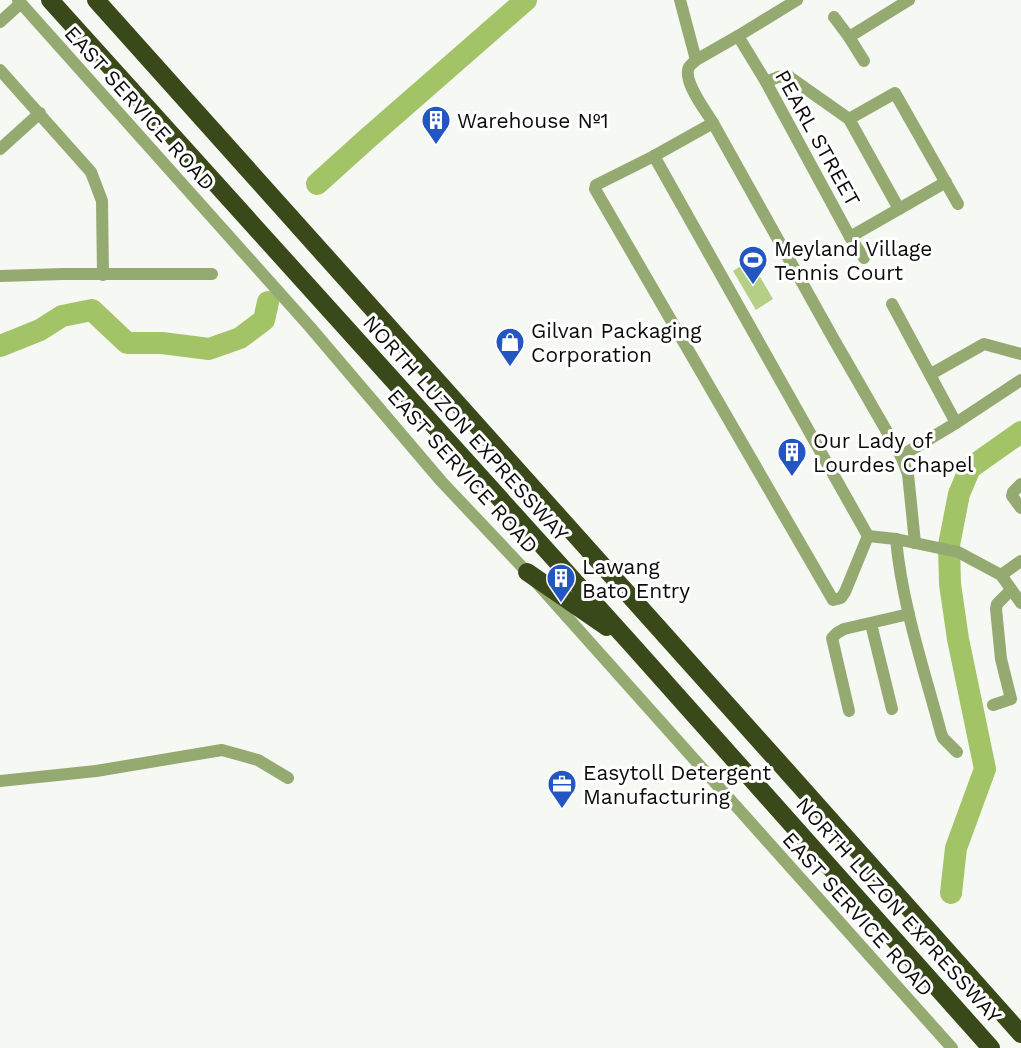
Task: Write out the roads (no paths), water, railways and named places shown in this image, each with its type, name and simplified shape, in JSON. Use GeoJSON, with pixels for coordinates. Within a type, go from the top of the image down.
{"type":"FeatureCollection","features":[{"type":"Feature","properties":{"kind":"highway","name":"NORTH LUZON EXPRESSWAY"},"geometry":{"type":"LineString","coordinates":[[50,0],[632,645],[991,1048]]}},
{"type":"Feature","properties":{"kind":"highway","name":"NORTH LUZON EXPRESSWAY"},"geometry":{"type":"LineString","coordinates":[[96,0],[1021,1034]]}},
{"type":"Feature","properties":{"kind":"highway"},"geometry":{"type":"LineString","coordinates":[[527,572],[632,645]]}},
{"type":"Feature","properties":{"kind":"street"},"geometry":{"type":"LineString","coordinates":[[680,0],[696,60]]}},
{"type":"Feature","properties":{"kind":"street"},"geometry":{"type":"LineString","coordinates":[[797,0],[696,60],[688,70],[689,81],[901,456],[908,474],[915,543]]}},
{"type":"Feature","properties":{"kind":"street"},"geometry":{"type":"LineString","coordinates":[[849,37],[909,0]]}},
{"type":"Feature","properties":{"kind":"street"},"geometry":{"type":"LineString","coordinates":[[0,21],[19,1]]}},
{"type":"Feature","properties":{"kind":"street","name":"EAST SERVICE ROAD"},"geometry":{"type":"LineString","coordinates":[[19,1],[310,327],[441,481],[527,572],[952,1048]]}},
{"type":"Feature","properties":{"kind":"street"},"geometry":{"type":"LineString","coordinates":[[834,17],[864,62]]}},
{"type":"Feature","properties":{"kind":"street","name":"PEARL STREET"},"geometry":{"type":"LineString","coordinates":[[738,36],[766,82],[850,237],[864,258]]}},
{"type":"Feature","properties":{"kind":"street"},"geometry":{"type":"LineString","coordinates":[[0,70],[91,172],[102,201],[103,274]]}},
{"type":"Feature","properties":{"kind":"street"},"geometry":{"type":"LineString","coordinates":[[766,82],[788,76],[849,119],[899,209]]}},
{"type":"Feature","properties":{"kind":"street"},"geometry":{"type":"LineString","coordinates":[[849,119],[895,93],[958,204]]}},
{"type":"Feature","properties":{"kind":"street"},"geometry":{"type":"LineString","coordinates":[[0,148],[40,113]]}},
{"type":"Feature","properties":{"kind":"street"},"geometry":{"type":"LineString","coordinates":[[713,123],[596,185],[595,189],[833,600],[841,598],[845,592],[868,536]]}},
{"type":"Feature","properties":{"kind":"street"},"geometry":{"type":"LineString","coordinates":[[654,156],[868,536]]}},
{"type":"Feature","properties":{"kind":"street"},"geometry":{"type":"LineString","coordinates":[[850,237],[946,182]]}},
{"type":"Feature","properties":{"kind":"street"},"geometry":{"type":"LineString","coordinates":[[0,276],[212,274]]}},
{"type":"Feature","properties":{"kind":"street"},"geometry":{"type":"LineString","coordinates":[[892,304],[956,423]]}},
{"type":"Feature","properties":{"kind":"street"},"geometry":{"type":"LineString","coordinates":[[931,374],[984,344],[1021,354]]}},
{"type":"Feature","properties":{"kind":"street"},"geometry":{"type":"LineString","coordinates":[[901,456],[1021,380]]}},
{"type":"Feature","properties":{"kind":"street"},"geometry":{"type":"LineString","coordinates":[[1021,484],[1012,496],[1021,508]]}},
{"type":"Feature","properties":{"kind":"street"},"geometry":{"type":"LineString","coordinates":[[868,536],[896,539],[958,552],[1001,575],[1021,603]]}},
{"type":"Feature","properties":{"kind":"street"},"geometry":{"type":"LineString","coordinates":[[896,539],[909,614],[941,733],[957,752]]}},
{"type":"Feature","properties":{"kind":"street"},"geometry":{"type":"LineString","coordinates":[[1001,575],[1021,561]]}},
{"type":"Feature","properties":{"kind":"street"},"geometry":{"type":"LineString","coordinates":[[993,705],[1016,697],[1001,659],[996,609],[1000,599],[1011,590]]}},
{"type":"Feature","properties":{"kind":"street"},"geometry":{"type":"LineString","coordinates":[[849,711],[832,638],[844,629],[909,614]]}},
{"type":"Feature","properties":{"kind":"street"},"geometry":{"type":"LineString","coordinates":[[871,624],[892,709]]}},
{"type":"Feature","properties":{"kind":"street"},"geometry":{"type":"LineString","coordinates":[[0,782],[96,771],[222,750],[258,760],[288,778]]}},
{"type":"Feature","properties":{"kind":"waterway"},"geometry":{"type":"LineString","coordinates":[[317,184],[526,0]]}},
{"type":"Feature","properties":{"kind":"waterway"},"geometry":{"type":"LineString","coordinates":[[0,346],[40,330],[62,316],[92,310],[127,343],[162,343],[209,349],[240,338],[264,320],[268,302]]}},
{"type":"Feature","properties":{"kind":"waterway"},"geometry":{"type":"LineString","coordinates":[[951,893],[956,848],[985,769],[958,639],[950,584],[949,545],[959,494],[970,468],[1021,432]]}},
{"type":"Feature","properties":{"kind":"place","name":"Warehouse №1"},"geometry":{"type":"Point","coordinates":[436,146]}},
{"type":"Feature","properties":{"kind":"place","name":"Meyland Village Tennis Court"},"geometry":{"type":"Point","coordinates":[753,286]}},
{"type":"Feature","properties":{"kind":"place","name":"Gilvan Packaging Corporation"},"geometry":{"type":"Point","coordinates":[510,368]}},
{"type":"Feature","properties":{"kind":"place","name":"Our Lady of Lourdes Chapel"},"geometry":{"type":"Point","coordinates":[792,478]}},
{"type":"Feature","properties":{"kind":"place","name":"Lawang Bato Entry"},"geometry":{"type":"Point","coordinates":[561,604]}},
{"type":"Feature","properties":{"kind":"place","name":"Easytoll Detergent Manufacturing"},"geometry":{"type":"Point","coordinates":[562,810]}}]}
